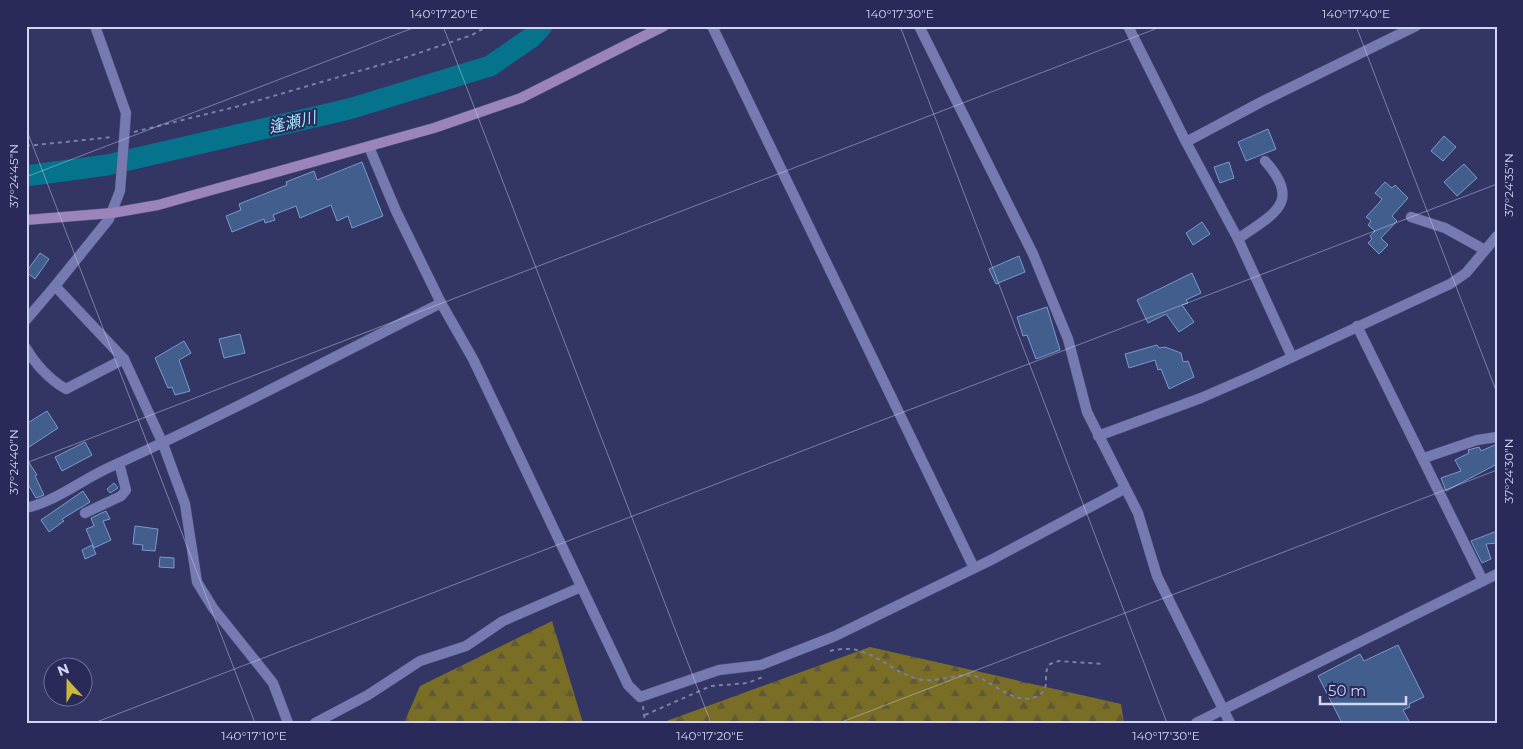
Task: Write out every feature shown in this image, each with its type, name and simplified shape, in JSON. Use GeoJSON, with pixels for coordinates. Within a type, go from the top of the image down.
{"type":"FeatureCollection","features":[{"type":"Feature","properties":{"kind":"street"},"geometry":{"type":"LineString","coordinates":[[26,320],[112,213],[120,191],[126,113],[95,26]]}},
{"type":"Feature","properties":{"kind":"street"},"geometry":{"type":"LineString","coordinates":[[26,220],[112,213],[158,205],[434,128],[521,98],[664,26]]}},
{"type":"Feature","properties":{"kind":"street"},"geometry":{"type":"LineString","coordinates":[[712,26],[974,568]]}},
{"type":"Feature","properties":{"kind":"street"},"geometry":{"type":"LineString","coordinates":[[919,26],[1032,254],[1057,309],[1068,339],[1087,412],[1144,530],[1158,576],[1230,723]]}},
{"type":"Feature","properties":{"kind":"street"},"geometry":{"type":"LineString","coordinates":[[1128,26],[1186,142],[1238,239],[1292,357]]}},
{"type":"Feature","properties":{"kind":"street"},"geometry":{"type":"LineString","coordinates":[[1186,142],[1263,101],[1416,26]]}},
{"type":"Feature","properties":{"kind":"street"},"geometry":{"type":"LineString","coordinates":[[369,147],[396,211],[441,303],[473,359],[628,685],[640,697],[719,670],[761,665],[835,636],[1048,532],[1124,489]]}},
{"type":"Feature","properties":{"kind":"street"},"geometry":{"type":"LineString","coordinates":[[1238,239],[1276,211],[1283,199],[1284,187],[1277,174],[1265,161]]}},
{"type":"Feature","properties":{"kind":"street"},"geometry":{"type":"LineString","coordinates":[[1411,216],[1445,228],[1485,250]]}},
{"type":"Feature","properties":{"kind":"street"},"geometry":{"type":"LineString","coordinates":[[1098,436],[1201,398],[1450,284],[1466,273],[1497,236]]}},
{"type":"Feature","properties":{"kind":"street"},"geometry":{"type":"LineString","coordinates":[[55,286],[66,295],[124,359],[163,444],[185,504],[197,582],[213,608],[273,683],[288,723]]}},
{"type":"Feature","properties":{"kind":"street"},"geometry":{"type":"LineString","coordinates":[[26,508],[52,499],[119,463],[163,444],[441,303]]}},
{"type":"Feature","properties":{"kind":"street"},"geometry":{"type":"LineString","coordinates":[[1357,326],[1424,458],[1483,581]]}},
{"type":"Feature","properties":{"kind":"street"},"geometry":{"type":"LineString","coordinates":[[26,348],[34,361],[59,385],[66,389],[124,359]]}},
{"type":"Feature","properties":{"kind":"street"},"geometry":{"type":"LineString","coordinates":[[1424,458],[1478,440],[1497,437]]}},
{"type":"Feature","properties":{"kind":"street"},"geometry":{"type":"LineString","coordinates":[[86,513],[120,496],[126,490],[119,463]]}},
{"type":"Feature","properties":{"kind":"street"},"geometry":{"type":"LineString","coordinates":[[1196,723],[1497,574]]}},
{"type":"Feature","properties":{"kind":"street"},"geometry":{"type":"LineString","coordinates":[[316,723],[368,695],[420,662],[466,646],[503,622],[581,587]]}},
{"type":"Feature","properties":{"kind":"path"},"geometry":{"type":"LineString","coordinates":[[26,146],[125,136],[239,106],[404,58],[472,35],[488,26]]}},
{"type":"Feature","properties":{"kind":"path"},"geometry":{"type":"LineString","coordinates":[[823,653],[840,648],[860,650],[917,679],[932,681],[968,675],[981,678],[1004,693],[1021,697],[1042,692],[1046,685],[1046,673],[1050,664],[1059,661],[1103,664]]}},
{"type":"Feature","properties":{"kind":"path"},"geometry":{"type":"LineString","coordinates":[[645,715],[661,706],[690,697],[711,686],[748,683],[773,673]]}},
{"type":"Feature","properties":{"kind":"path"},"geometry":{"type":"LineString","coordinates":[[640,697],[645,715],[645,723]]}},
{"type":"Feature","properties":{"kind":"green space"},"geometry":{"type":"Polygon","coordinates":[[[552,621],[583,723],[404,723],[420,686],[552,621]]]}},
{"type":"Feature","properties":{"kind":"green space"},"geometry":{"type":"Polygon","coordinates":[[[870,647],[1121,704],[1124,723],[661,723],[870,647]]]}},
{"type":"Feature","properties":{"kind":"building"},"geometry":{"type":"Polygon","coordinates":[[[1268,129],[1276,149],[1246,161],[1238,142],[1268,129]]]}},
{"type":"Feature","properties":{"kind":"building"},"geometry":{"type":"Polygon","coordinates":[[[1444,136],[1456,147],[1443,161],[1431,151],[1444,136]]]}},
{"type":"Feature","properties":{"kind":"building"},"geometry":{"type":"Polygon","coordinates":[[[362,162],[383,216],[352,228],[348,216],[337,221],[331,205],[300,218],[296,206],[273,215],[275,220],[265,223],[264,219],[232,232],[226,216],[241,210],[239,204],[287,185],[286,182],[314,171],[317,180],[362,162]]]}},
{"type":"Feature","properties":{"kind":"building"},"geometry":{"type":"Polygon","coordinates":[[[1229,162],[1234,178],[1220,183],[1214,167],[1229,162]]]}},
{"type":"Feature","properties":{"kind":"building"},"geometry":{"type":"Polygon","coordinates":[[[1464,164],[1477,178],[1457,196],[1444,182],[1464,164]]]}},
{"type":"Feature","properties":{"kind":"building"},"geometry":{"type":"Polygon","coordinates":[[[1385,182],[1392,188],[1395,185],[1408,198],[1392,216],[1397,221],[1381,238],[1388,245],[1379,254],[1368,243],[1372,239],[1370,236],[1375,231],[1368,225],[1371,221],[1366,217],[1382,199],[1375,193],[1385,182]]]}},
{"type":"Feature","properties":{"kind":"building"},"geometry":{"type":"Polygon","coordinates":[[[1202,222],[1210,234],[1193,245],[1186,233],[1202,222]]]}},
{"type":"Feature","properties":{"kind":"building"},"geometry":{"type":"Polygon","coordinates":[[[40,253],[49,259],[35,279],[26,272],[40,253]]]}},
{"type":"Feature","properties":{"kind":"building"},"geometry":{"type":"Polygon","coordinates":[[[1019,256],[1025,272],[996,284],[989,269],[1019,256]]]}},
{"type":"Feature","properties":{"kind":"building"},"geometry":{"type":"Polygon","coordinates":[[[1192,273],[1201,293],[1186,300],[1188,303],[1182,305],[1194,322],[1179,332],[1166,314],[1148,323],[1137,300],[1192,273]]]}},
{"type":"Feature","properties":{"kind":"building"},"geometry":{"type":"Polygon","coordinates":[[[1047,307],[1060,350],[1036,359],[1027,335],[1023,336],[1017,317],[1047,307]]]}},
{"type":"Feature","properties":{"kind":"building"},"geometry":{"type":"Polygon","coordinates":[[[240,334],[245,353],[224,358],[219,339],[240,334]]]}},
{"type":"Feature","properties":{"kind":"building"},"geometry":{"type":"Polygon","coordinates":[[[184,341],[191,353],[179,360],[190,391],[175,395],[172,387],[168,388],[155,358],[184,341]]]}},
{"type":"Feature","properties":{"kind":"building"},"geometry":{"type":"Polygon","coordinates":[[[1157,345],[1159,348],[1165,347],[1181,353],[1183,362],[1188,361],[1194,377],[1169,389],[1161,369],[1158,370],[1155,360],[1129,368],[1125,354],[1157,345]]]}},
{"type":"Feature","properties":{"kind":"building"},"geometry":{"type":"Polygon","coordinates":[[[47,411],[58,428],[26,449],[26,424],[47,411]]]}},
{"type":"Feature","properties":{"kind":"building"},"geometry":{"type":"Polygon","coordinates":[[[85,442],[92,455],[62,471],[55,457],[85,442]]]}},
{"type":"Feature","properties":{"kind":"building"},"geometry":{"type":"Polygon","coordinates":[[[1497,444],[1497,464],[1446,491],[1441,478],[1461,471],[1455,460],[1469,453],[1468,450],[1479,447],[1481,451],[1497,444]]]}},
{"type":"Feature","properties":{"kind":"building"},"geometry":{"type":"Polygon","coordinates":[[[26,458],[37,475],[35,476],[44,495],[36,498],[26,481],[26,458]]]}},
{"type":"Feature","properties":{"kind":"building"},"geometry":{"type":"Polygon","coordinates":[[[114,483],[118,488],[110,493],[107,489],[114,483]]]}},
{"type":"Feature","properties":{"kind":"building"},"geometry":{"type":"Polygon","coordinates":[[[83,491],[90,502],[62,519],[64,521],[49,532],[41,520],[83,491]]]}},
{"type":"Feature","properties":{"kind":"building"},"geometry":{"type":"Polygon","coordinates":[[[106,511],[110,519],[103,521],[111,540],[94,548],[86,529],[94,526],[91,518],[106,511]]]}},
{"type":"Feature","properties":{"kind":"building"},"geometry":{"type":"Polygon","coordinates":[[[135,526],[158,529],[155,551],[142,550],[143,545],[133,544],[135,526]]]}},
{"type":"Feature","properties":{"kind":"building"},"geometry":{"type":"Polygon","coordinates":[[[1497,531],[1497,543],[1486,544],[1491,559],[1482,563],[1471,541],[1497,531]]]}},
{"type":"Feature","properties":{"kind":"building"},"geometry":{"type":"Polygon","coordinates":[[[92,545],[96,554],[85,559],[82,550],[92,545]]]}},
{"type":"Feature","properties":{"kind":"building"},"geometry":{"type":"Polygon","coordinates":[[[160,557],[174,558],[174,568],[159,567],[160,557]]]}},
{"type":"Feature","properties":{"kind":"building"},"geometry":{"type":"Polygon","coordinates":[[[1398,645],[1424,697],[1409,704],[1410,707],[1403,710],[1410,723],[1342,723],[1318,676],[1360,654],[1364,661],[1398,645]]]}},
{"type":"Feature","properties":{"kind":"waterway","name":"逢瀬川"},"geometry":{"type":"LineString","coordinates":[[26,176],[107,165],[349,109],[490,66],[532,37],[542,26]]}}]}
